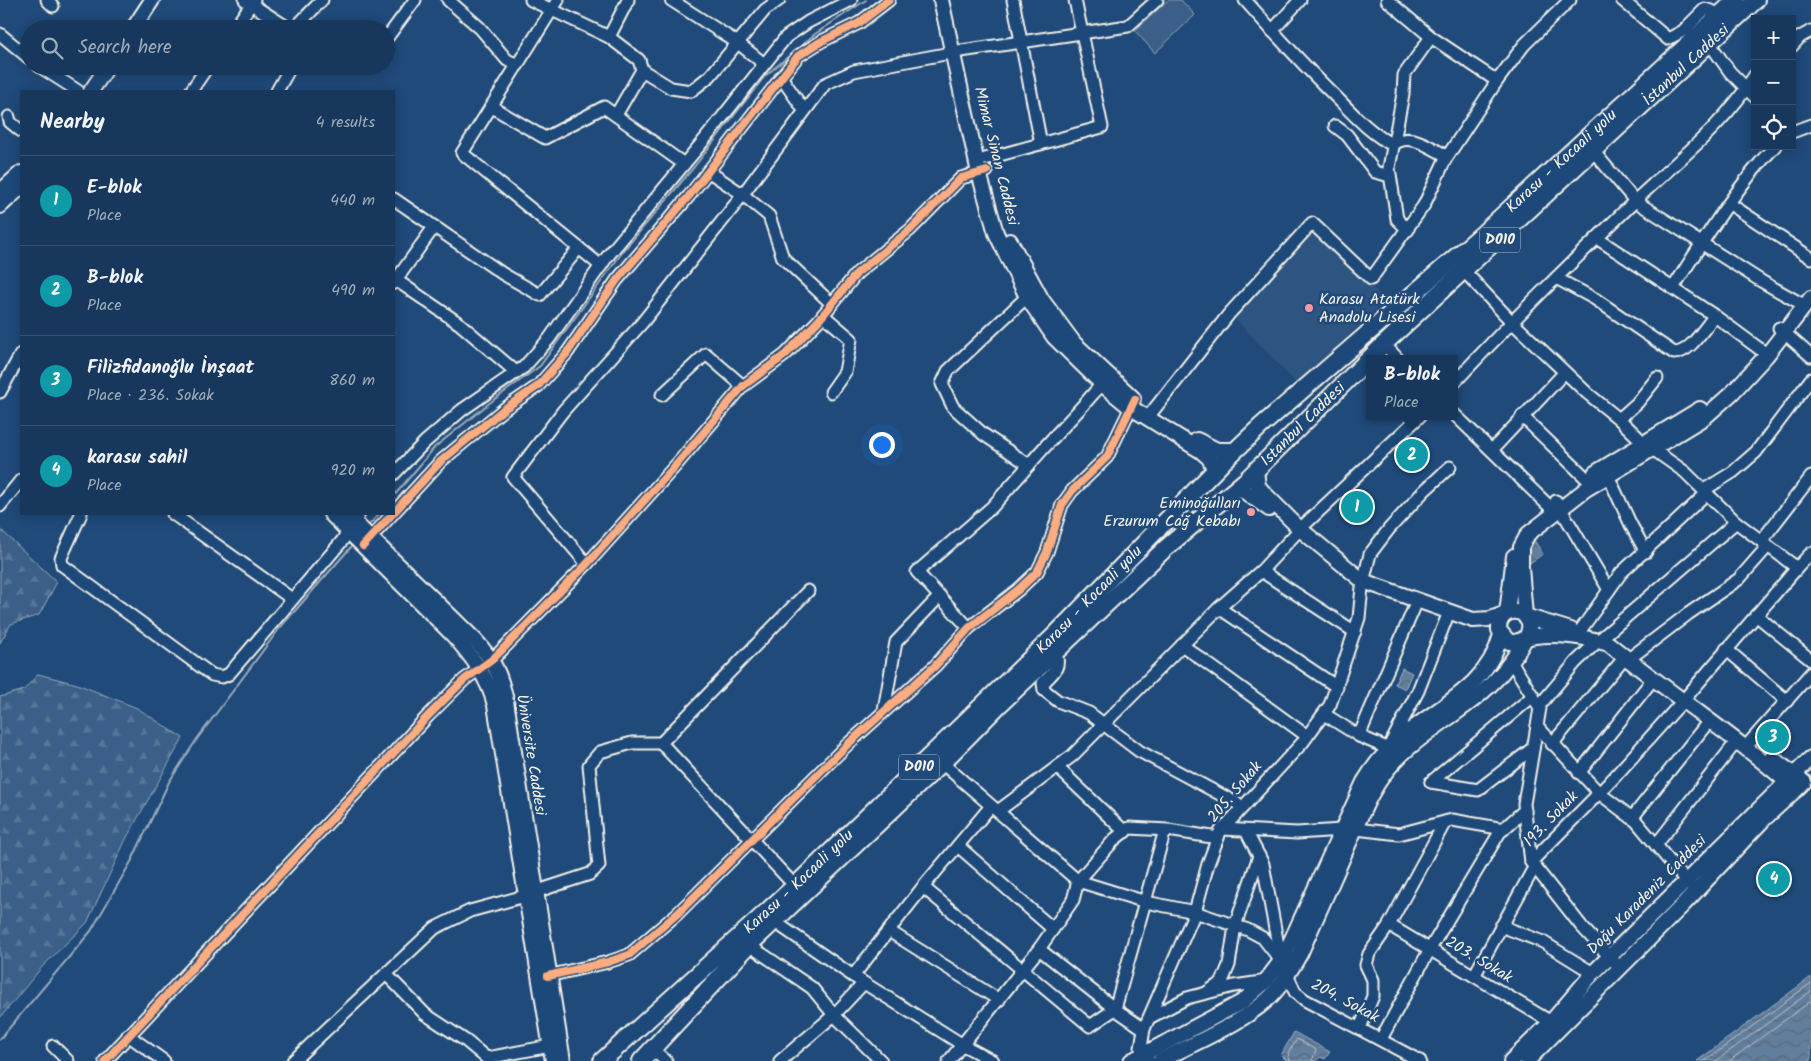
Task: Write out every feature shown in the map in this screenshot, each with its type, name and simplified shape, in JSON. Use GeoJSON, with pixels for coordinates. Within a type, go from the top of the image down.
{"type":"FeatureCollection","features":[{"type":"Feature","properties":{"kind":"highway","name":"Karasu - Kocaali yolu"},"geometry":{"type":"LineString","coordinates":[[602,1061],[795,886],[1055,635],[1236,450],[1480,236],[1736,0]]}},
{"type":"Feature","properties":{"kind":"highway","name":"İstanbul Caddesi"},"geometry":{"type":"LineString","coordinates":[[1373,355],[1465,272],[1756,0]]}},
{"type":"Feature","properties":{"kind":"highway","name":"İstanbul Caddesi"},"geometry":{"type":"LineString","coordinates":[[1245,480],[1366,362]]}},
{"type":"Feature","properties":{"kind":"highway"},"geometry":{"type":"LineString","coordinates":[[1236,450],[1245,480]]}},
{"type":"Feature","properties":{"kind":"highway"},"geometry":{"type":"LineString","coordinates":[[1215,470],[1245,480]]}},
{"type":"Feature","properties":{"kind":"highway","name":"Karasu - Kocaali yolu"},"geometry":{"type":"LineString","coordinates":[[641,1061],[749,944],[775,922],[942,764],[998,706],[1168,546],[1245,480]]}},
{"type":"Feature","properties":{"kind":"main road"},"geometry":{"type":"LineString","coordinates":[[131,20],[144,0]]}},
{"type":"Feature","properties":{"kind":"main road"},"geometry":{"type":"LineString","coordinates":[[139,20],[152,0]]}},
{"type":"Feature","properties":{"kind":"main road","name":"Mimar Sinan Caddesi"},"geometry":{"type":"LineString","coordinates":[[941,0],[957,52],[984,168],[1006,234],[1032,293],[1105,380],[1133,403],[1201,451],[1209,458],[1215,470]]}},
{"type":"Feature","properties":{"kind":"main road","name":"Mimar Sinan Caddesi"},"geometry":{"type":"LineString","coordinates":[[949,0],[957,52]]}},
{"type":"Feature","properties":{"kind":"main road"},"geometry":{"type":"LineString","coordinates":[[92,89],[97,75]]}},
{"type":"Feature","properties":{"kind":"main road"},"geometry":{"type":"LineString","coordinates":[[92,89],[102,75]]}},
{"type":"Feature","properties":{"kind":"main road"},"geometry":{"type":"LineString","coordinates":[[0,192],[20,179]]}},
{"type":"Feature","properties":{"kind":"main road"},"geometry":{"type":"LineString","coordinates":[[0,206],[20,179]]}},
{"type":"Feature","properties":{"kind":"main road"},"geometry":{"type":"LineString","coordinates":[[1160,1061],[1251,1013],[1271,996],[1287,976],[1300,954],[1349,829],[1364,782],[1376,761],[1423,721],[1468,688],[1489,665],[1502,637],[1499,625],[1507,614],[1517,544],[1526,527],[1606,471],[1705,417],[1732,393],[1805,300],[1811,287]]}},
{"type":"Feature","properties":{"kind":"main road"},"geometry":{"type":"LineString","coordinates":[[1649,446],[1703,408],[1727,388],[1760,350],[1782,330]]}},
{"type":"Feature","properties":{"kind":"main road","name":"Mimar Sinan Caddesi"},"geometry":{"type":"LineString","coordinates":[[1133,403],[1152,412],[1209,447],[1217,450],[1236,450]]}},
{"type":"Feature","properties":{"kind":"main road"},"geometry":{"type":"LineString","coordinates":[[1131,1061],[1147,1057],[1242,1002],[1265,982],[1281,961],[1349,829],[1388,769],[1399,756],[1498,678],[1512,661],[1529,630],[1525,616],[1520,567],[1521,547],[1528,534],[1586,478],[1606,471]]}},
{"type":"Feature","properties":{"kind":"main road"},"geometry":{"type":"LineString","coordinates":[[1298,531],[1258,486],[1245,480],[1241,489],[1298,531],[1362,584],[1416,604],[1473,620],[1490,620],[1516,612],[1554,627],[1580,631],[1602,638],[1798,781]]}},
{"type":"Feature","properties":{"kind":"main road","name":"Üniversite Caddesi"},"geometry":{"type":"LineString","coordinates":[[334,515],[351,520],[367,542],[492,659],[500,676],[506,701],[530,894],[548,976],[558,1056]]}},
{"type":"Feature","properties":{"kind":"main road"},"geometry":{"type":"LineString","coordinates":[[367,542],[467,650],[488,681],[495,705],[558,1056]]}},
{"type":"Feature","properties":{"kind":"main road"},"geometry":{"type":"LineString","coordinates":[[1448,614],[1514,642],[1551,636],[1602,638]]}},
{"type":"Feature","properties":{"kind":"main road"},"geometry":{"type":"LineString","coordinates":[[1629,656],[1653,679],[1685,699],[1709,721],[1743,742]]}},
{"type":"Feature","properties":{"kind":"main road","name":"Doğu Karadeniz Caddesi"},"geometry":{"type":"LineString","coordinates":[[1527,1061],[1620,968],[1691,887],[1798,781],[1811,758]]}},
{"type":"Feature","properties":{"kind":"main road","name":"Doğu Karadeniz Caddesi"},"geometry":{"type":"LineString","coordinates":[[1511,1061],[1551,1022],[1609,957],[1691,887]]}},
{"type":"Feature","properties":{"kind":"street"},"geometry":{"type":"LineString","coordinates":[[303,20],[322,0]]}},
{"type":"Feature","properties":{"kind":"street"},"geometry":{"type":"LineString","coordinates":[[395,27],[415,0]]}},
{"type":"Feature","properties":{"kind":"street"},"geometry":{"type":"LineString","coordinates":[[448,0],[480,28],[507,60],[518,65]]}},
{"type":"Feature","properties":{"kind":"street"},"geometry":{"type":"LineString","coordinates":[[531,0],[552,12],[609,37],[639,60],[642,70],[670,88],[691,91],[710,76],[765,10],[776,0]]}},
{"type":"Feature","properties":{"kind":"street"},"geometry":{"type":"LineString","coordinates":[[558,0],[462,153],[601,266]]}},
{"type":"Feature","properties":{"kind":"street"},"geometry":{"type":"LineString","coordinates":[[609,37],[628,0]]}},
{"type":"Feature","properties":{"kind":"street"},"geometry":{"type":"LineString","coordinates":[[671,0],[738,43],[763,63]]}},
{"type":"Feature","properties":{"kind":"street"},"geometry":{"type":"LineString","coordinates":[[395,473],[425,442],[462,410],[524,367],[549,339],[601,266],[763,63],[786,37],[808,22],[851,0]]}},
{"type":"Feature","properties":{"kind":"street"},"geometry":{"type":"LineString","coordinates":[[395,511],[442,460],[504,409],[538,386],[567,353],[617,280],[708,171],[798,56],[822,41],[859,23],[889,0]]}},
{"type":"Feature","properties":{"kind":"street"},"geometry":{"type":"LineString","coordinates":[[1013,0],[1041,144]]}},
{"type":"Feature","properties":{"kind":"street"},"geometry":{"type":"LineString","coordinates":[[105,1061],[428,716],[464,680],[492,659],[587,564],[677,464],[743,386],[785,355],[823,315],[857,273],[910,230],[961,178],[1041,144],[1102,127],[1075,0]]}},
{"type":"Feature","properties":{"kind":"street"},"geometry":{"type":"LineString","coordinates":[[587,564],[513,477],[563,412],[642,322],[825,84],[854,71],[957,52],[1128,26],[1158,0]]}},
{"type":"Feature","properties":{"kind":"street"},"geometry":{"type":"LineString","coordinates":[[1245,0],[1272,31],[1360,121],[1383,140],[1393,145]]}},
{"type":"Feature","properties":{"kind":"street"},"geometry":{"type":"LineString","coordinates":[[1272,31],[1300,0]]}},
{"type":"Feature","properties":{"kind":"street"},"geometry":{"type":"LineString","coordinates":[[1387,0],[1431,37],[1497,81]]}},
{"type":"Feature","properties":{"kind":"street"},"geometry":{"type":"LineString","coordinates":[[1152,412],[1229,314],[1312,223],[1371,279],[1408,230],[1424,205],[1447,156],[1497,81],[1524,45],[1570,0]]}},
{"type":"Feature","properties":{"kind":"street"},"geometry":{"type":"LineString","coordinates":[[1622,0],[1668,38],[1683,31],[1705,9],[1720,14]]}},
{"type":"Feature","properties":{"kind":"street"},"geometry":{"type":"LineString","coordinates":[[239,20],[250,1],[277,20]]}},
{"type":"Feature","properties":{"kind":"street"},"geometry":{"type":"LineString","coordinates":[[1796,42],[1811,31]]}},
{"type":"Feature","properties":{"kind":"street"},"geometry":{"type":"LineString","coordinates":[[0,34],[20,51]]}},
{"type":"Feature","properties":{"kind":"street"},"geometry":{"type":"LineString","coordinates":[[1408,230],[1397,220],[1389,168],[1404,94],[1404,75],[1431,37]]}},
{"type":"Feature","properties":{"kind":"street"},"geometry":{"type":"LineString","coordinates":[[1458,379],[1511,321],[1598,239],[1635,201],[1687,156],[1751,93],[1730,72],[1710,44]]}},
{"type":"Feature","properties":{"kind":"street"},"geometry":{"type":"LineString","coordinates":[[616,115],[642,70]]}},
{"type":"Feature","properties":{"kind":"street"},"geometry":{"type":"LineString","coordinates":[[53,75],[76,90]]}},
{"type":"Feature","properties":{"kind":"street"},"geometry":{"type":"LineString","coordinates":[[192,90],[202,75]]}},
{"type":"Feature","properties":{"kind":"street"},"geometry":{"type":"LineString","coordinates":[[278,90],[286,75]]}},
{"type":"Feature","properties":{"kind":"street"},"geometry":{"type":"LineString","coordinates":[[782,77],[804,110]]}},
{"type":"Feature","properties":{"kind":"street"},"geometry":{"type":"LineString","coordinates":[[492,107],[545,138],[604,107],[684,164]]}},
{"type":"Feature","properties":{"kind":"street"},"geometry":{"type":"LineString","coordinates":[[9,117],[10,122],[20,130]]}},
{"type":"Feature","properties":{"kind":"street"},"geometry":{"type":"LineString","coordinates":[[1796,131],[1811,125]]}},
{"type":"Feature","properties":{"kind":"street"},"geometry":{"type":"LineString","coordinates":[[1334,126],[1346,135],[1375,172],[1390,176]]}},
{"type":"Feature","properties":{"kind":"street"},"geometry":{"type":"LineString","coordinates":[[1393,145],[1403,138],[1410,139],[1447,156]]}},
{"type":"Feature","properties":{"kind":"street"},"geometry":{"type":"LineString","coordinates":[[1673,288],[1702,243],[1758,164],[1771,150]]}},
{"type":"Feature","properties":{"kind":"street"},"geometry":{"type":"LineString","coordinates":[[1594,152],[1635,201],[1702,243],[1805,300]]}},
{"type":"Feature","properties":{"kind":"street"},"geometry":{"type":"LineString","coordinates":[[708,171],[742,194],[769,216],[783,258],[832,304]]}},
{"type":"Feature","properties":{"kind":"street"},"geometry":{"type":"LineString","coordinates":[[395,200],[540,295],[579,248]]}},
{"type":"Feature","properties":{"kind":"street"},"geometry":{"type":"LineString","coordinates":[[1730,204],[1811,258]]}},
{"type":"Feature","properties":{"kind":"street"},"geometry":{"type":"LineString","coordinates":[[434,227],[395,282],[460,324],[516,372]]}},
{"type":"Feature","properties":{"kind":"street"},"geometry":{"type":"LineString","coordinates":[[1598,239],[1715,316],[1760,350]]}},
{"type":"Feature","properties":{"kind":"street"},"geometry":{"type":"LineString","coordinates":[[1465,272],[1564,373],[1649,446],[1685,472],[1736,522],[1797,568]]}},
{"type":"Feature","properties":{"kind":"street"},"geometry":{"type":"LineString","coordinates":[[1556,278],[1595,299],[1674,353],[1680,353],[1691,346],[1700,332],[1715,316]]}},
{"type":"Feature","properties":{"kind":"street"},"geometry":{"type":"LineString","coordinates":[[1029,465],[983,434],[953,407],[942,384],[948,370],[1032,293]]}},
{"type":"Feature","properties":{"kind":"street"},"geometry":{"type":"LineString","coordinates":[[823,315],[851,339],[845,372],[831,392]]}},
{"type":"Feature","properties":{"kind":"street"},"geometry":{"type":"LineString","coordinates":[[1782,330],[1811,356]]}},
{"type":"Feature","properties":{"kind":"street"},"geometry":{"type":"LineString","coordinates":[[1384,344],[1394,355]]}},
{"type":"Feature","properties":{"kind":"street"},"geometry":{"type":"LineString","coordinates":[[662,395],[706,354],[743,386]]}},
{"type":"Feature","properties":{"kind":"street"},"geometry":{"type":"LineString","coordinates":[[0,392],[20,356]]}},
{"type":"Feature","properties":{"kind":"street"},"geometry":{"type":"LineString","coordinates":[[1492,450],[1564,373]]}},
{"type":"Feature","properties":{"kind":"street"},"geometry":{"type":"LineString","coordinates":[[1619,419],[1638,403],[1656,378]]}},
{"type":"Feature","properties":{"kind":"street"},"geometry":{"type":"LineString","coordinates":[[1580,631],[1621,573],[1646,552],[1706,492],[1756,452],[1811,379]]}},
{"type":"Feature","properties":{"kind":"street"},"geometry":{"type":"LineString","coordinates":[[969,628],[917,572],[992,507],[1105,380]]}},
{"type":"Feature","properties":{"kind":"street"},"geometry":{"type":"LineString","coordinates":[[548,976],[608,962],[629,955],[677,914],[884,710],[935,666],[969,628],[1018,590],[1037,572],[1047,552],[1062,505],[1072,492],[1107,457],[1133,403]]}},
{"type":"Feature","properties":{"kind":"street"},"geometry":{"type":"LineString","coordinates":[[1522,416],[1586,478]]}},
{"type":"Feature","properties":{"kind":"street"},"geometry":{"type":"LineString","coordinates":[[1458,418],[1556,506],[1609,590]]}},
{"type":"Feature","properties":{"kind":"street"},"geometry":{"type":"LineString","coordinates":[[853,976],[923,887],[958,846],[995,809],[1057,767],[1105,725],[1219,608],[1261,572],[1298,531],[1416,420]]}},
{"type":"Feature","properties":{"kind":"street","name":"205. Sokak"},"geometry":{"type":"LineString","coordinates":[[1147,1057],[1141,1048],[1144,1029],[1195,912],[1220,834],[1242,806],[1307,736],[1324,714],[1337,687],[1359,618],[1362,584],[1370,554],[1389,529],[1424,491],[1450,468]]}},
{"type":"Feature","properties":{"kind":"street"},"geometry":{"type":"LineString","coordinates":[[1606,471],[1646,552]]}},
{"type":"Feature","properties":{"kind":"street"},"geometry":{"type":"LineString","coordinates":[[1552,744],[1629,656],[1739,579],[1811,477]]}},
{"type":"Feature","properties":{"kind":"street"},"geometry":{"type":"LineString","coordinates":[[1,503],[20,481]]}},
{"type":"Feature","properties":{"kind":"street"},"geometry":{"type":"LineString","coordinates":[[81,515],[61,558],[62,565],[212,675],[222,678],[229,674],[342,541],[351,520]]}},
{"type":"Feature","properties":{"kind":"street"},"geometry":{"type":"LineString","coordinates":[[174,515],[292,599]]}},
{"type":"Feature","properties":{"kind":"street"},"geometry":{"type":"LineString","coordinates":[[367,542],[392,515]]}},
{"type":"Feature","properties":{"kind":"street"},"geometry":{"type":"LineString","coordinates":[[1533,748],[1478,790],[1431,782],[1536,701],[1602,638],[1736,522]]}},
{"type":"Feature","properties":{"kind":"street","name":"193. Sokak"},"geometry":{"type":"LineString","coordinates":[[1620,968],[1582,927],[1533,864],[1685,699],[1726,649],[1811,554]]}},
{"type":"Feature","properties":{"kind":"street"},"geometry":{"type":"LineString","coordinates":[[1261,572],[1354,632]]}},
{"type":"Feature","properties":{"kind":"street"},"geometry":{"type":"LineString","coordinates":[[661,743],[808,591]]}},
{"type":"Feature","properties":{"kind":"street"},"geometry":{"type":"LineString","coordinates":[[884,710],[896,642],[940,596]]}},
{"type":"Feature","properties":{"kind":"street"},"geometry":{"type":"LineString","coordinates":[[1359,736],[1416,604]]}},
{"type":"Feature","properties":{"kind":"street"},"geometry":{"type":"LineString","coordinates":[[1219,608],[1337,687]]}},
{"type":"Feature","properties":{"kind":"street"},"geometry":{"type":"LineString","coordinates":[[1388,769],[1389,749],[1418,691],[1448,614]]}},
{"type":"Feature","properties":{"kind":"street"},"geometry":{"type":"LineString","coordinates":[[1756,615],[1811,660]]}},
{"type":"Feature","properties":{"kind":"street"},"geometry":{"type":"LineString","coordinates":[[1182,645],[1307,736]]}},
{"type":"Feature","properties":{"kind":"street"},"geometry":{"type":"LineString","coordinates":[[1726,649],[1787,701]]}},
{"type":"Feature","properties":{"kind":"street"},"geometry":{"type":"LineString","coordinates":[[1056,653],[1057,670],[1043,683],[1044,690],[1058,701],[1089,713],[1139,751],[1242,806]]}},
{"type":"Feature","properties":{"kind":"street"},"geometry":{"type":"LineString","coordinates":[[1474,976],[1533,864],[1525,810],[1537,726],[1536,701],[1512,661]]}},
{"type":"Feature","properties":{"kind":"street"},"geometry":{"type":"LineString","coordinates":[[1656,845],[1743,742],[1787,701],[1811,673]]}},
{"type":"Feature","properties":{"kind":"street"},"geometry":{"type":"LineString","coordinates":[[1580,773],[1653,679]]}},
{"type":"Feature","properties":{"kind":"street"},"geometry":{"type":"LineString","coordinates":[[1324,714],[1359,736],[1389,749]]}},
{"type":"Feature","properties":{"kind":"street"},"geometry":{"type":"LineString","coordinates":[[1632,818],[1709,721]]}},
{"type":"Feature","properties":{"kind":"street"},"geometry":{"type":"LineString","coordinates":[[1537,726],[1599,793],[1632,818],[1691,887]]}},
{"type":"Feature","properties":{"kind":"street"},"geometry":{"type":"LineString","coordinates":[[293,1061],[435,928],[470,911],[590,874],[599,866],[589,765],[600,752],[632,742],[661,743],[795,886]]}},
{"type":"Feature","properties":{"kind":"street"},"geometry":{"type":"LineString","coordinates":[[942,764],[1078,881]]}},
{"type":"Feature","properties":{"kind":"street"},"geometry":{"type":"LineString","coordinates":[[1057,767],[1125,832]]}},
{"type":"Feature","properties":{"kind":"street"},"geometry":{"type":"LineString","coordinates":[[1381,1039],[1430,949],[1504,829],[1525,810]]}},
{"type":"Feature","properties":{"kind":"street"},"geometry":{"type":"LineString","coordinates":[[949,1061],[1039,949],[1073,900],[1078,881],[1115,839],[1129,828],[1220,834],[1246,831],[1297,833],[1349,829],[1399,834],[1452,820],[1504,829]]}},
{"type":"Feature","properties":{"kind":"street"},"geometry":{"type":"LineString","coordinates":[[1360,1028],[1373,996],[1373,980],[1366,965],[1369,954],[1389,925],[1445,822]]}},
{"type":"Feature","properties":{"kind":"street"},"geometry":{"type":"LineString","coordinates":[[923,887],[1090,1026],[1114,1009],[1165,830]]}},
{"type":"Feature","properties":{"kind":"street"},"geometry":{"type":"LineString","coordinates":[[1246,831],[1263,864],[1281,961]]}},
{"type":"Feature","properties":{"kind":"street"},"geometry":{"type":"LineString","coordinates":[[958,846],[1053,929]]}},
{"type":"Feature","properties":{"kind":"street"},"geometry":{"type":"LineString","coordinates":[[1206,993],[1222,982],[1229,964],[1235,926],[1259,856]]}},
{"type":"Feature","properties":{"kind":"street","name":"204. Sokak"},"geometry":{"type":"LineString","coordinates":[[1078,881],[1146,902],[1195,912],[1263,938],[1281,961],[1295,992],[1305,1000],[1420,1061]]}},
{"type":"Feature","properties":{"kind":"street"},"geometry":{"type":"LineString","coordinates":[[775,922],[863,984],[963,1045],[993,1061]]}},
{"type":"Feature","properties":{"kind":"street","name":"203. Sokak"},"geometry":{"type":"LineString","coordinates":[[1389,925],[1551,1022]]}},
{"type":"Feature","properties":{"kind":"street"},"geometry":{"type":"LineString","coordinates":[[1501,926],[1543,942],[1593,973]]}},
{"type":"Feature","properties":{"kind":"street"},"geometry":{"type":"LineString","coordinates":[[889,931],[999,1000]]}},
{"type":"Feature","properties":{"kind":"street"},"geometry":{"type":"LineString","coordinates":[[749,944],[812,988],[834,1015],[881,1061]]}},
{"type":"Feature","properties":{"kind":"street"},"geometry":{"type":"LineString","coordinates":[[1039,949],[1114,1009],[1144,1029]]}},
{"type":"Feature","properties":{"kind":"street"},"geometry":{"type":"LineString","coordinates":[[386,974],[425,1014],[466,1041],[488,1060],[558,1056]]}},
{"type":"Feature","properties":{"kind":"street"},"geometry":{"type":"LineString","coordinates":[[1149,1018],[1187,998],[1234,986],[1265,982],[1287,976]]}},
{"type":"Feature","properties":{"kind":"street"},"geometry":{"type":"LineString","coordinates":[[782,1060],[834,1015],[863,984]]}},
{"type":"Feature","properties":{"kind":"street"},"geometry":{"type":"LineString","coordinates":[[128,1035],[164,1061]]}},
{"type":"Feature","properties":{"kind":"street"},"geometry":{"type":"LineString","coordinates":[[53,1046],[68,1061]]}},
{"type":"Feature","properties":{"kind":"street"},"geometry":{"type":"LineString","coordinates":[[652,1049],[666,1061]]}},
{"type":"Feature","properties":{"kind":"shaded area","name":"Karasu Atatürk Anadolu Lisesi"},"geometry":{"type":"Polygon","coordinates":[[[1310,236],[1315,236],[1382,296],[1382,304],[1297,384],[1236,320],[1236,313],[1310,236]]]}},
{"type":"Feature","properties":{"kind":"green space"},"geometry":{"type":"Polygon","coordinates":[[[1168,0],[1181,0],[1195,15],[1155,53],[1135,31],[1168,0]]]}},
{"type":"Feature","properties":{"kind":"green space"},"geometry":{"type":"Polygon","coordinates":[[[0,529],[57,582],[39,615],[11,624],[0,643],[0,529]]]}},
{"type":"Feature","properties":{"kind":"green space"},"geometry":{"type":"Polygon","coordinates":[[[38,674],[77,684],[137,708],[183,738],[127,837],[87,923],[42,967],[0,1018],[0,697],[24,690],[38,674]]]}},
{"type":"Feature","properties":{"kind":"water"},"geometry":{"type":"Polygon","coordinates":[[[1534,540],[1543,554],[1530,563],[1526,544],[1534,540]]]}},
{"type":"Feature","properties":{"kind":"water"},"geometry":{"type":"Polygon","coordinates":[[[1402,668],[1412,673],[1405,689],[1395,684],[1402,668]]]}},
{"type":"Feature","properties":{"kind":"water"},"geometry":{"type":"Polygon","coordinates":[[[1811,977],[1811,1061],[1697,1061],[1811,977]]]}},
{"type":"Feature","properties":{"kind":"water"},"geometry":{"type":"Polygon","coordinates":[[[1294,1032],[1330,1052],[1325,1059],[1320,1057],[1316,1061],[1287,1061],[1281,1055],[1294,1032]]]}},
{"type":"Feature","properties":{"kind":"waterway"},"geometry":{"type":"LineString","coordinates":[[395,495],[435,447],[492,401],[540,366],[624,250],[694,167],[765,76],[815,34],[866,0]]}},
{"type":"Feature","properties":{"kind":"waterway"},"geometry":{"type":"LineString","coordinates":[[370,524],[378,515]]}},
{"type":"Feature","properties":{"kind":"waterway"},"geometry":{"type":"LineString","coordinates":[[0,1039],[91,931],[132,860],[169,782],[197,739],[279,629],[351,547]]}},
{"type":"Feature","properties":{"kind":"cycle path"},"geometry":{"type":"LineString","coordinates":[[395,511],[441,461],[504,409],[538,386],[567,353],[617,280],[689,196],[798,56],[822,41],[859,23],[889,0]]}},
{"type":"Feature","properties":{"kind":"cycle path"},"geometry":{"type":"LineString","coordinates":[[105,1061],[428,716],[464,680],[493,659],[587,564],[677,464],[743,386],[785,355],[819,320],[857,273],[910,230],[961,178],[987,171]]}},
{"type":"Feature","properties":{"kind":"cycle path"},"geometry":{"type":"LineString","coordinates":[[548,976],[608,962],[629,955],[677,914],[848,744],[935,666],[969,628],[1018,590],[1037,572],[1047,552],[1062,505],[1072,491],[1107,457],[1135,399]]}},
{"type":"Feature","properties":{"kind":"cycle path"},"geometry":{"type":"LineString","coordinates":[[363,546],[391,515]]}},
{"type":"Feature","properties":{"kind":"place","name":"Karasu Atatürk Anadolu Lisesi"},"geometry":{"type":"Point","coordinates":[1309,308]}},
{"type":"Feature","properties":{"kind":"place","name":"B-blok"},"geometry":{"type":"Point","coordinates":[1412,455]}},
{"type":"Feature","properties":{"kind":"place","name":"E-blok"},"geometry":{"type":"Point","coordinates":[1357,507]}},
{"type":"Feature","properties":{"kind":"place","name":"Eminoğulları Erzurum Cağ Kebabı"},"geometry":{"type":"Point","coordinates":[1251,512]}},
{"type":"Feature","properties":{"kind":"place","name":"Filizfidanoğlu İnşaat"},"geometry":{"type":"Point","coordinates":[1773,737]}},
{"type":"Feature","properties":{"kind":"place","name":"karasu sahil"},"geometry":{"type":"Point","coordinates":[1774,879]}}]}
